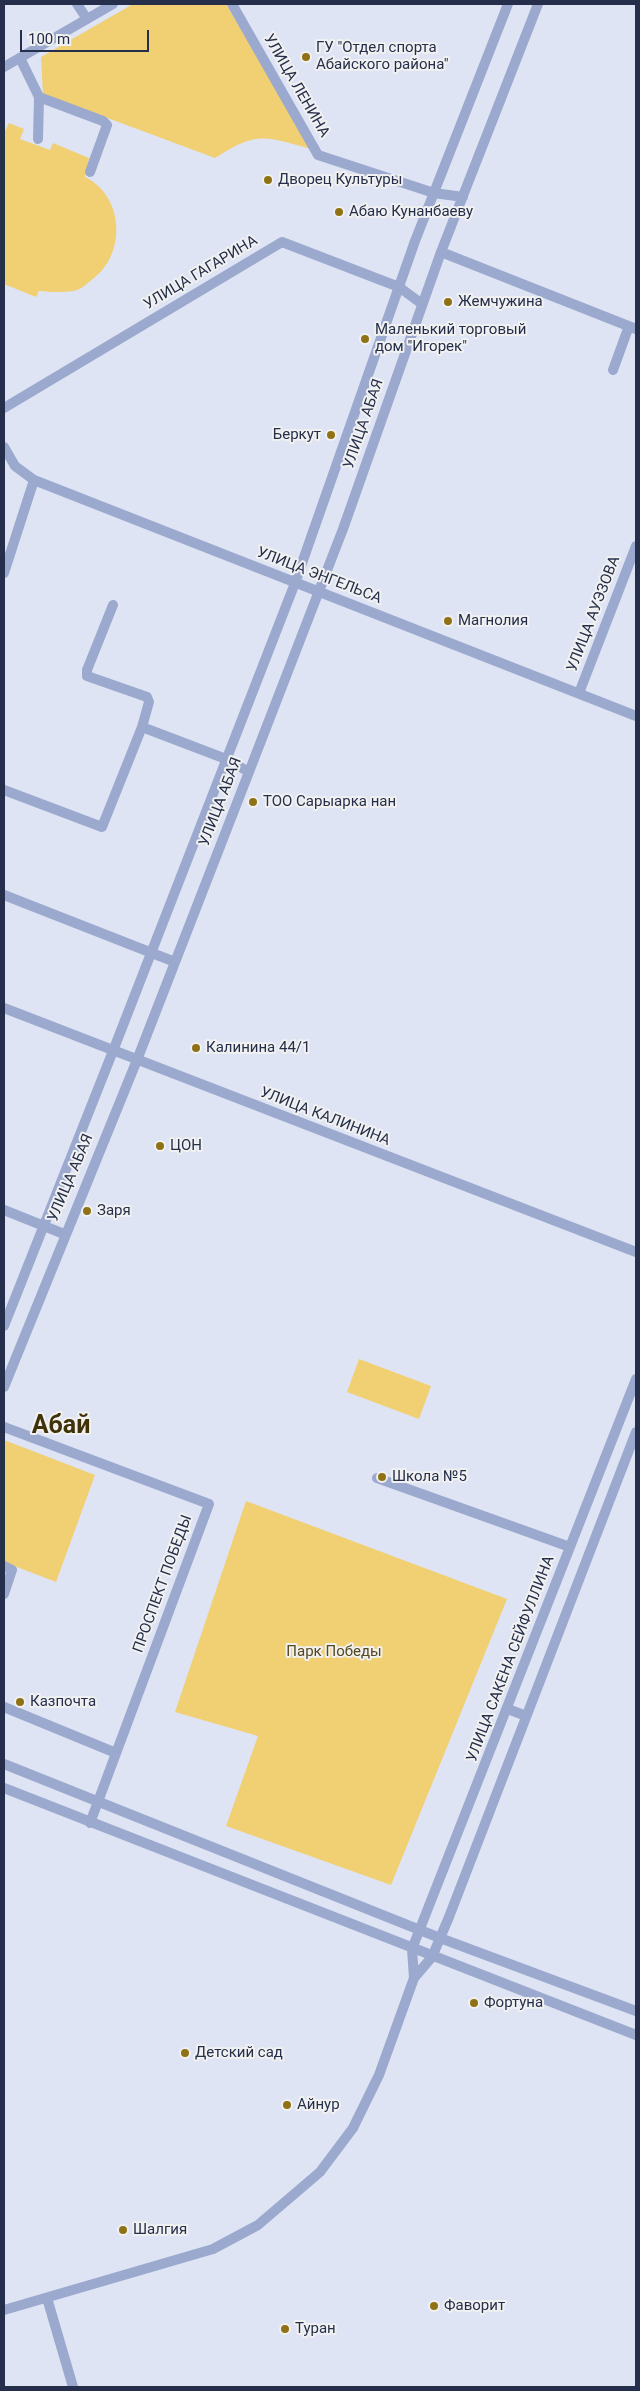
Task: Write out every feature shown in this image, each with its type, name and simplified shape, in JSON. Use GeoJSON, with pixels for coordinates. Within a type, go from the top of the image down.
{"type":"FeatureCollection","features":[{"type":"Feature","properties":{"kind":"street"},"geometry":{"type":"LineString","coordinates":[[77,4],[87,19]]}},
{"type":"Feature","properties":{"kind":"street"},"geometry":{"type":"LineString","coordinates":[[4,67],[113,4]]}},
{"type":"Feature","properties":{"kind":"street","name":"УЛИЦА ЛЕНИНА"},"geometry":{"type":"LineString","coordinates":[[232,4],[318,155],[434,193],[463,197]]}},
{"type":"Feature","properties":{"kind":"street","name":"УЛИЦА АБАЯ"},"geometry":{"type":"LineString","coordinates":[[508,4],[399,287],[295,583],[43,1226],[64,1234],[137,1060],[249,772],[318,592],[441,252],[538,4]]}},
{"type":"Feature","properties":{"kind":"street"},"geometry":{"type":"LineString","coordinates":[[20,58],[39,97],[38,139]]}},
{"type":"Feature","properties":{"kind":"street"},"geometry":{"type":"LineString","coordinates":[[39,97],[103,121],[107,125],[90,172]]}},
{"type":"Feature","properties":{"kind":"street","name":"УЛИЦА ГАГАРИНА"},"geometry":{"type":"LineString","coordinates":[[4,408],[282,242],[399,287],[422,304]]}},
{"type":"Feature","properties":{"kind":"street"},"geometry":{"type":"LineString","coordinates":[[441,252],[633,328],[612,370]]}},
{"type":"Feature","properties":{"kind":"street","name":"УЛИЦА ЭНГЕЛЬСА"},"geometry":{"type":"LineString","coordinates":[[4,447],[15,466],[34,480],[636,716]]}},
{"type":"Feature","properties":{"kind":"street"},"geometry":{"type":"LineString","coordinates":[[4,573],[34,480]]}},
{"type":"Feature","properties":{"kind":"street","name":"УЛИЦА АУЭЗОВА"},"geometry":{"type":"LineString","coordinates":[[579,693],[636,546]]}},
{"type":"Feature","properties":{"kind":"street"},"geometry":{"type":"LineString","coordinates":[[4,790],[102,827],[142,727],[149,699],[87,676],[87,670],[113,605]]}},
{"type":"Feature","properties":{"kind":"street"},"geometry":{"type":"LineString","coordinates":[[142,727],[226,759],[249,772]]}},
{"type":"Feature","properties":{"kind":"street"},"geometry":{"type":"LineString","coordinates":[[4,895],[174,962]]}},
{"type":"Feature","properties":{"kind":"street","name":"УЛИЦА КАЛИНИНА"},"geometry":{"type":"LineString","coordinates":[[4,1008],[636,1252]]}},
{"type":"Feature","properties":{"kind":"street"},"geometry":{"type":"LineString","coordinates":[[4,1210],[43,1226],[4,1326]]}},
{"type":"Feature","properties":{"kind":"street"},"geometry":{"type":"LineString","coordinates":[[4,1387],[64,1234]]}},
{"type":"Feature","properties":{"kind":"street","name":"УЛИЦА САКЕНА СЕЙФУЛЛИНА"},"geometry":{"type":"LineString","coordinates":[[412,1949],[508,1710],[636,1379]]}},
{"type":"Feature","properties":{"kind":"street","name":"ПРОСПЕКТ ПОБЕДЫ"},"geometry":{"type":"LineString","coordinates":[[4,1427],[209,1504],[90,1823]]}},
{"type":"Feature","properties":{"kind":"street"},"geometry":{"type":"LineString","coordinates":[[4,2310],[213,2249],[258,2224],[320,2172],[353,2128],[379,2075],[414,1978],[432,1957],[440,1938],[636,1432]]}},
{"type":"Feature","properties":{"kind":"street"},"geometry":{"type":"LineString","coordinates":[[377,1478],[570,1547]]}},
{"type":"Feature","properties":{"kind":"street"},"geometry":{"type":"LineString","coordinates":[[4,1566],[12,1570],[4,1594]]}},
{"type":"Feature","properties":{"kind":"street"},"geometry":{"type":"LineString","coordinates":[[4,1707],[116,1753]]}},
{"type":"Feature","properties":{"kind":"street"},"geometry":{"type":"LineString","coordinates":[[508,1710],[526,1716]]}},
{"type":"Feature","properties":{"kind":"street"},"geometry":{"type":"LineString","coordinates":[[4,1764],[440,1938],[636,2011]]}},
{"type":"Feature","properties":{"kind":"street"},"geometry":{"type":"LineString","coordinates":[[4,1788],[432,1957],[636,2035]]}},
{"type":"Feature","properties":{"kind":"street"},"geometry":{"type":"LineString","coordinates":[[412,1949],[414,1978]]}},
{"type":"Feature","properties":{"kind":"street"},"geometry":{"type":"LineString","coordinates":[[47,2298],[73,2387]]}},
{"type":"Feature","properties":{"kind":"green space"},"geometry":{"type":"Polygon","coordinates":[[[133,4],[226,4],[311,149],[282,141],[261,138],[241,143],[215,158],[43,94],[41,57],[133,4]]]}},
{"type":"Feature","properties":{"kind":"green space"},"geometry":{"type":"Polygon","coordinates":[[[9,123],[24,129],[20,139],[50,150],[53,143],[89,158],[85,177],[98,186],[108,198],[114,212],[116,227],[115,243],[110,257],[102,270],[86,285],[77,290],[63,292],[39,291],[36,297],[4,284],[4,133],[9,123]]]}},
{"type":"Feature","properties":{"kind":"green space"},"geometry":{"type":"Polygon","coordinates":[[[359,1359],[431,1386],[419,1419],[347,1392],[359,1359]]]}},
{"type":"Feature","properties":{"kind":"green space"},"geometry":{"type":"Polygon","coordinates":[[[4,1440],[95,1475],[56,1582],[4,1562],[4,1440]]]}},
{"type":"Feature","properties":{"kind":"green space","name":"Парк Победы"},"geometry":{"type":"Polygon","coordinates":[[[246,1501],[507,1599],[391,1885],[226,1826],[258,1736],[175,1712],[246,1501]]]}},
{"type":"Feature","properties":{"kind":"place","name":"ГУ \"Отдел спорта Абайского района\""},"geometry":{"type":"Point","coordinates":[306,57]}},
{"type":"Feature","properties":{"kind":"place","name":"Дворец Культуры"},"geometry":{"type":"Point","coordinates":[268,180]}},
{"type":"Feature","properties":{"kind":"place","name":"Абаю Кунанбаеву"},"geometry":{"type":"Point","coordinates":[339,212]}},
{"type":"Feature","properties":{"kind":"place","name":"Жемчужина"},"geometry":{"type":"Point","coordinates":[448,302]}},
{"type":"Feature","properties":{"kind":"place","name":"Маленький торговый дом \"Игорек\""},"geometry":{"type":"Point","coordinates":[365,339]}},
{"type":"Feature","properties":{"kind":"place","name":"Беркут"},"geometry":{"type":"Point","coordinates":[331,435]}},
{"type":"Feature","properties":{"kind":"place","name":"Магнолия"},"geometry":{"type":"Point","coordinates":[448,621]}},
{"type":"Feature","properties":{"kind":"place","name":"ТОО Сарыарка нан"},"geometry":{"type":"Point","coordinates":[253,802]}},
{"type":"Feature","properties":{"kind":"place","name":"Калинина 44/1"},"geometry":{"type":"Point","coordinates":[196,1048]}},
{"type":"Feature","properties":{"kind":"place","name":"ЦОН"},"geometry":{"type":"Point","coordinates":[160,1146]}},
{"type":"Feature","properties":{"kind":"place","name":"Заря"},"geometry":{"type":"Point","coordinates":[87,1211]}},
{"type":"Feature","properties":{"kind":"place","name":"Школа №5"},"geometry":{"type":"Point","coordinates":[382,1477]}},
{"type":"Feature","properties":{"kind":"place","name":"Казпочта"},"geometry":{"type":"Point","coordinates":[20,1702]}},
{"type":"Feature","properties":{"kind":"place","name":"Фортуна"},"geometry":{"type":"Point","coordinates":[474,2003]}},
{"type":"Feature","properties":{"kind":"place","name":"Детский сад"},"geometry":{"type":"Point","coordinates":[185,2053]}},
{"type":"Feature","properties":{"kind":"place","name":"Айнур"},"geometry":{"type":"Point","coordinates":[287,2105]}},
{"type":"Feature","properties":{"kind":"place","name":"Шалгия"},"geometry":{"type":"Point","coordinates":[123,2230]}},
{"type":"Feature","properties":{"kind":"place","name":"Фаворит"},"geometry":{"type":"Point","coordinates":[434,2306]}},
{"type":"Feature","properties":{"kind":"place","name":"Туран"},"geometry":{"type":"Point","coordinates":[285,2329]}},
{"type":"Feature","properties":{"kind":"district","name":"Абай"},"geometry":{"type":"Point","coordinates":[61,1427]}}]}
